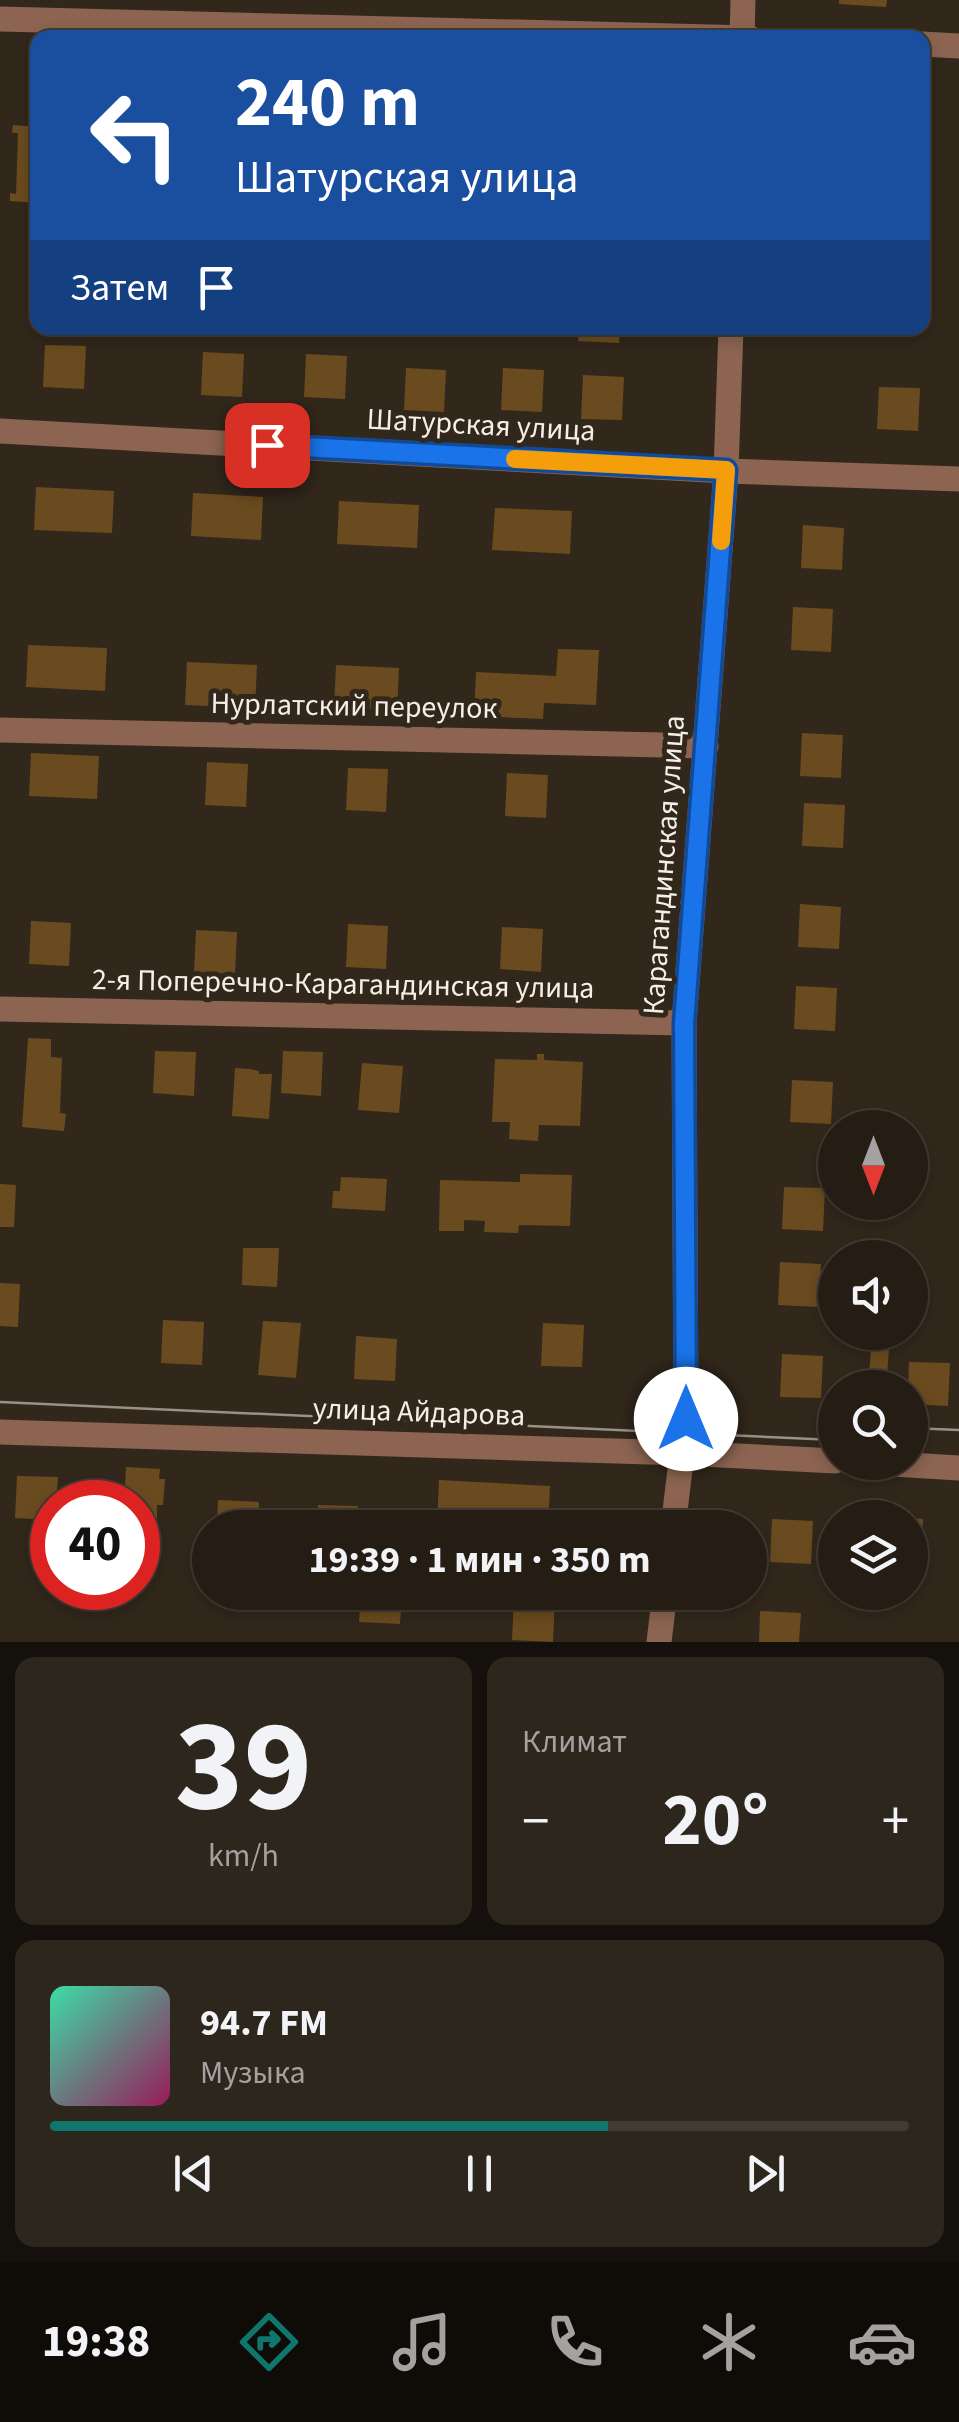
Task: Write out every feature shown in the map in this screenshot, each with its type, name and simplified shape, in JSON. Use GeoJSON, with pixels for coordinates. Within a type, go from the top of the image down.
{"type":"FeatureCollection","features":[{"type":"Feature","properties":{"kind":"street"},"geometry":{"type":"LineString","coordinates":[[742,0],[742,30]]}},
{"type":"Feature","properties":{"kind":"street"},"geometry":{"type":"LineString","coordinates":[[0,19],[453,30]]}},
{"type":"Feature","properties":{"kind":"street"},"geometry":{"type":"LineString","coordinates":[[930,44],[959,46]]}},
{"type":"Feature","properties":{"kind":"street","name":"Карагандинская улица"},"geometry":{"type":"LineString","coordinates":[[675,1510],[686,1419],[684,1023],[726,470],[731,335]]}},
{"type":"Feature","properties":{"kind":"street","name":"Шатурская улица"},"geometry":{"type":"LineString","coordinates":[[0,430],[959,479]]}},
{"type":"Feature","properties":{"kind":"street","name":"Нурлатский переулок"},"geometry":{"type":"LineString","coordinates":[[0,730],[706,746]]}},
{"type":"Feature","properties":{"kind":"street","name":"2-я Поперечно-Карагандинская улица"},"geometry":{"type":"LineString","coordinates":[[0,1009],[684,1023]]}},
{"type":"Feature","properties":{"kind":"street","name":"улица Айдарова"},"geometry":{"type":"LineString","coordinates":[[0,1432],[818,1460]]}},
{"type":"Feature","properties":{"kind":"street"},"geometry":{"type":"LineString","coordinates":[[928,1466],[959,1468]]}},
{"type":"Feature","properties":{"kind":"street"},"geometry":{"type":"LineString","coordinates":[[659,1642],[663,1610]]}},
{"type":"Feature","properties":{"kind":"building"},"geometry":{"type":"Polygon","coordinates":[[[839,0],[887,0],[886,7],[839,4],[839,0]]]}},
{"type":"Feature","properties":{"kind":"building"},"geometry":{"type":"Polygon","coordinates":[[[13,125],[30,126],[30,202],[10,201],[10,193],[16,194],[18,133],[12,133],[13,125]]]}},
{"type":"Feature","properties":{"kind":"building"},"geometry":{"type":"Polygon","coordinates":[[[578,335],[620,335],[619,343],[578,341],[578,335]]]}},
{"type":"Feature","properties":{"kind":"building"},"geometry":{"type":"Polygon","coordinates":[[[45,345],[86,346],[84,389],[43,387],[45,345]]]}},
{"type":"Feature","properties":{"kind":"building"},"geometry":{"type":"Polygon","coordinates":[[[203,352],[244,354],[242,397],[201,395],[203,352]]]}},
{"type":"Feature","properties":{"kind":"building"},"geometry":{"type":"Polygon","coordinates":[[[306,354],[347,356],[345,399],[304,397],[306,354]]]}},
{"type":"Feature","properties":{"kind":"building"},"geometry":{"type":"Polygon","coordinates":[[[406,368],[446,370],[444,412],[404,410],[406,368]]]}},
{"type":"Feature","properties":{"kind":"building"},"geometry":{"type":"Polygon","coordinates":[[[503,368],[544,370],[542,412],[501,410],[503,368]]]}},
{"type":"Feature","properties":{"kind":"building"},"geometry":{"type":"Polygon","coordinates":[[[583,375],[624,377],[622,420],[581,419],[583,375]]]}},
{"type":"Feature","properties":{"kind":"building"},"geometry":{"type":"Polygon","coordinates":[[[879,387],[920,388],[918,431],[877,429],[879,387]]]}},
{"type":"Feature","properties":{"kind":"building"},"geometry":{"type":"Polygon","coordinates":[[[36,487],[114,491],[112,533],[34,530],[36,487]]]}},
{"type":"Feature","properties":{"kind":"building"},"geometry":{"type":"Polygon","coordinates":[[[193,493],[263,497],[261,540],[191,536],[193,493]]]}},
{"type":"Feature","properties":{"kind":"building"},"geometry":{"type":"Polygon","coordinates":[[[339,501],[419,505],[417,548],[337,544],[339,501]]]}},
{"type":"Feature","properties":{"kind":"building"},"geometry":{"type":"Polygon","coordinates":[[[495,508],[572,511],[570,554],[492,550],[495,508]]]}},
{"type":"Feature","properties":{"kind":"building"},"geometry":{"type":"Polygon","coordinates":[[[803,525],[844,528],[842,570],[801,568],[803,525]]]}},
{"type":"Feature","properties":{"kind":"building"},"geometry":{"type":"Polygon","coordinates":[[[793,607],[833,609],[831,652],[791,650],[793,607]]]}},
{"type":"Feature","properties":{"kind":"building"},"geometry":{"type":"Polygon","coordinates":[[[28,645],[107,648],[105,691],[26,687],[28,645]]]}},
{"type":"Feature","properties":{"kind":"building"},"geometry":{"type":"Polygon","coordinates":[[[558,649],[599,650],[596,705],[544,703],[543,719],[474,716],[476,672],[556,676],[558,649]]]}},
{"type":"Feature","properties":{"kind":"building"},"geometry":{"type":"Polygon","coordinates":[[[187,662],[257,665],[255,708],[185,705],[187,662]]]}},
{"type":"Feature","properties":{"kind":"building"},"geometry":{"type":"Polygon","coordinates":[[[336,665],[399,668],[397,711],[334,707],[336,665]]]}},
{"type":"Feature","properties":{"kind":"building"},"geometry":{"type":"Polygon","coordinates":[[[802,733],[843,735],[841,778],[800,776],[802,733]]]}},
{"type":"Feature","properties":{"kind":"building"},"geometry":{"type":"Polygon","coordinates":[[[31,753],[99,756],[97,799],[29,796],[31,753]]]}},
{"type":"Feature","properties":{"kind":"building"},"geometry":{"type":"Polygon","coordinates":[[[207,762],[248,764],[246,807],[205,805],[207,762]]]}},
{"type":"Feature","properties":{"kind":"building"},"geometry":{"type":"Polygon","coordinates":[[[348,768],[388,769],[386,812],[346,810],[348,768]]]}},
{"type":"Feature","properties":{"kind":"building"},"geometry":{"type":"Polygon","coordinates":[[[507,773],[548,775],[546,818],[505,816],[507,773]]]}},
{"type":"Feature","properties":{"kind":"building"},"geometry":{"type":"Polygon","coordinates":[[[804,803],[845,805],[843,848],[802,846],[804,803]]]}},
{"type":"Feature","properties":{"kind":"building"},"geometry":{"type":"Polygon","coordinates":[[[800,904],[841,907],[839,949],[798,947],[800,904]]]}},
{"type":"Feature","properties":{"kind":"building"},"geometry":{"type":"Polygon","coordinates":[[[31,921],[71,923],[69,966],[29,964],[31,921]]]}},
{"type":"Feature","properties":{"kind":"building"},"geometry":{"type":"Polygon","coordinates":[[[348,924],[388,926],[386,969],[346,967],[348,924]]]}},
{"type":"Feature","properties":{"kind":"building"},"geometry":{"type":"Polygon","coordinates":[[[502,927],[543,929],[541,972],[500,969],[502,927]]]}},
{"type":"Feature","properties":{"kind":"building"},"geometry":{"type":"Polygon","coordinates":[[[196,930],[237,932],[235,974],[194,973],[196,930]]]}},
{"type":"Feature","properties":{"kind":"building"},"geometry":{"type":"Polygon","coordinates":[[[796,986],[837,988],[835,1031],[794,1029],[796,986]]]}},
{"type":"Feature","properties":{"kind":"building"},"geometry":{"type":"Polygon","coordinates":[[[28,1038],[51,1039],[51,1057],[62,1058],[60,1113],[66,1114],[64,1131],[22,1127],[28,1038]]]}},
{"type":"Feature","properties":{"kind":"building"},"geometry":{"type":"Polygon","coordinates":[[[155,1051],[196,1052],[194,1096],[153,1093],[155,1051]]]}},
{"type":"Feature","properties":{"kind":"building"},"geometry":{"type":"Polygon","coordinates":[[[283,1051],[323,1052],[321,1096],[281,1093],[283,1051]]]}},
{"type":"Feature","properties":{"kind":"building"},"geometry":{"type":"Polygon","coordinates":[[[537,1054],[544,1054],[544,1060],[583,1062],[580,1126],[539,1125],[538,1141],[509,1139],[510,1122],[492,1122],[495,1059],[537,1060],[537,1054]]]}},
{"type":"Feature","properties":{"kind":"building"},"geometry":{"type":"Polygon","coordinates":[[[362,1063],[403,1066],[399,1113],[358,1110],[362,1063]]]}},
{"type":"Feature","properties":{"kind":"building"},"geometry":{"type":"Polygon","coordinates":[[[235,1068],[272,1074],[269,1119],[232,1116],[235,1068]]]}},
{"type":"Feature","properties":{"kind":"building"},"geometry":{"type":"Polygon","coordinates":[[[792,1080],[833,1082],[832,1110],[818,1110],[818,1123],[790,1122],[792,1080]]]}},
{"type":"Feature","properties":{"kind":"building"},"geometry":{"type":"Polygon","coordinates":[[[520,1174],[572,1175],[570,1226],[519,1225],[518,1233],[484,1232],[485,1221],[464,1220],[464,1231],[439,1231],[440,1180],[520,1182],[520,1174]]]}},
{"type":"Feature","properties":{"kind":"building"},"geometry":{"type":"Polygon","coordinates":[[[341,1177],[387,1179],[385,1211],[332,1208],[333,1191],[340,1191],[341,1177]]]}},
{"type":"Feature","properties":{"kind":"building"},"geometry":{"type":"Polygon","coordinates":[[[0,1184],[16,1185],[14,1227],[0,1227],[0,1184]]]}},
{"type":"Feature","properties":{"kind":"building"},"geometry":{"type":"Polygon","coordinates":[[[784,1187],[818,1188],[818,1220],[824,1220],[823,1231],[782,1229],[784,1187]]]}},
{"type":"Feature","properties":{"kind":"building"},"geometry":{"type":"Polygon","coordinates":[[[243,1248],[279,1248],[277,1287],[242,1285],[243,1248]]]}},
{"type":"Feature","properties":{"kind":"building"},"geometry":{"type":"Polygon","coordinates":[[[780,1262],[818,1264],[818,1307],[778,1305],[780,1262]]]}},
{"type":"Feature","properties":{"kind":"building"},"geometry":{"type":"Polygon","coordinates":[[[0,1283],[20,1284],[18,1327],[0,1326],[0,1283]]]}},
{"type":"Feature","properties":{"kind":"building"},"geometry":{"type":"Polygon","coordinates":[[[163,1320],[204,1322],[202,1365],[161,1363],[163,1320]]]}},
{"type":"Feature","properties":{"kind":"building"},"geometry":{"type":"Polygon","coordinates":[[[263,1321],[301,1323],[296,1378],[258,1375],[263,1321]]]}},
{"type":"Feature","properties":{"kind":"building"},"geometry":{"type":"Polygon","coordinates":[[[543,1323],[584,1325],[582,1367],[541,1366],[543,1323]]]}},
{"type":"Feature","properties":{"kind":"building"},"geometry":{"type":"Polygon","coordinates":[[[356,1336],[397,1339],[395,1381],[354,1379],[356,1336]]]}},
{"type":"Feature","properties":{"kind":"building"},"geometry":{"type":"Polygon","coordinates":[[[871,1350],[889,1350],[887,1370],[869,1370],[871,1350]]]}},
{"type":"Feature","properties":{"kind":"building"},"geometry":{"type":"Polygon","coordinates":[[[782,1354],[823,1356],[822,1370],[818,1370],[818,1398],[780,1397],[782,1354]]]}},
{"type":"Feature","properties":{"kind":"building"},"geometry":{"type":"Polygon","coordinates":[[[909,1362],[950,1363],[948,1406],[928,1405],[928,1370],[909,1370],[909,1362]]]}},
{"type":"Feature","properties":{"kind":"building"},"geometry":{"type":"Polygon","coordinates":[[[126,1467],[160,1469],[159,1479],[165,1479],[163,1505],[160,1480],[125,1480],[126,1467]]]}},
{"type":"Feature","properties":{"kind":"building"},"geometry":{"type":"Polygon","coordinates":[[[17,1476],[58,1477],[30,1480],[30,1519],[15,1518],[17,1476]]]}},
{"type":"Feature","properties":{"kind":"building"},"geometry":{"type":"Polygon","coordinates":[[[439,1480],[550,1486],[549,1510],[438,1510],[439,1480]]]}},
{"type":"Feature","properties":{"kind":"building"},"geometry":{"type":"Polygon","coordinates":[[[218,1500],[259,1502],[259,1510],[218,1510],[218,1500]]]}},
{"type":"Feature","properties":{"kind":"building"},"geometry":{"type":"Polygon","coordinates":[[[318,1505],[358,1506],[358,1510],[318,1510],[318,1505]]]}},
{"type":"Feature","properties":{"kind":"building"},"geometry":{"type":"Polygon","coordinates":[[[772,1519],[813,1521],[811,1564],[770,1562],[772,1519]]]}},
{"type":"Feature","properties":{"kind":"building"},"geometry":{"type":"Polygon","coordinates":[[[360,1610],[401,1610],[400,1624],[359,1622],[360,1610]]]}},
{"type":"Feature","properties":{"kind":"building"},"geometry":{"type":"Polygon","coordinates":[[[513,1610],[554,1610],[553,1642],[512,1640],[513,1610]]]}},
{"type":"Feature","properties":{"kind":"building"},"geometry":{"type":"Polygon","coordinates":[[[760,1611],[801,1613],[799,1642],[759,1642],[760,1611]]]}},
{"type":"Feature","properties":{"kind":"tram line"},"geometry":{"type":"LineString","coordinates":[[0,1402],[818,1439]]}},
{"type":"Feature","properties":{"kind":"tram line"},"geometry":{"type":"LineString","coordinates":[[928,1429],[959,1430]]}},
{"type":"Feature","properties":{"kind":"slow traffic"},"geometry":{"type":"LineString","coordinates":[[515,459],[726,470],[721,541]]}},
{"type":"Feature","properties":{"kind":"route"},"geometry":{"type":"LineString","coordinates":[[267,445],[726,470],[684,1023],[686,1419]]}}]}
